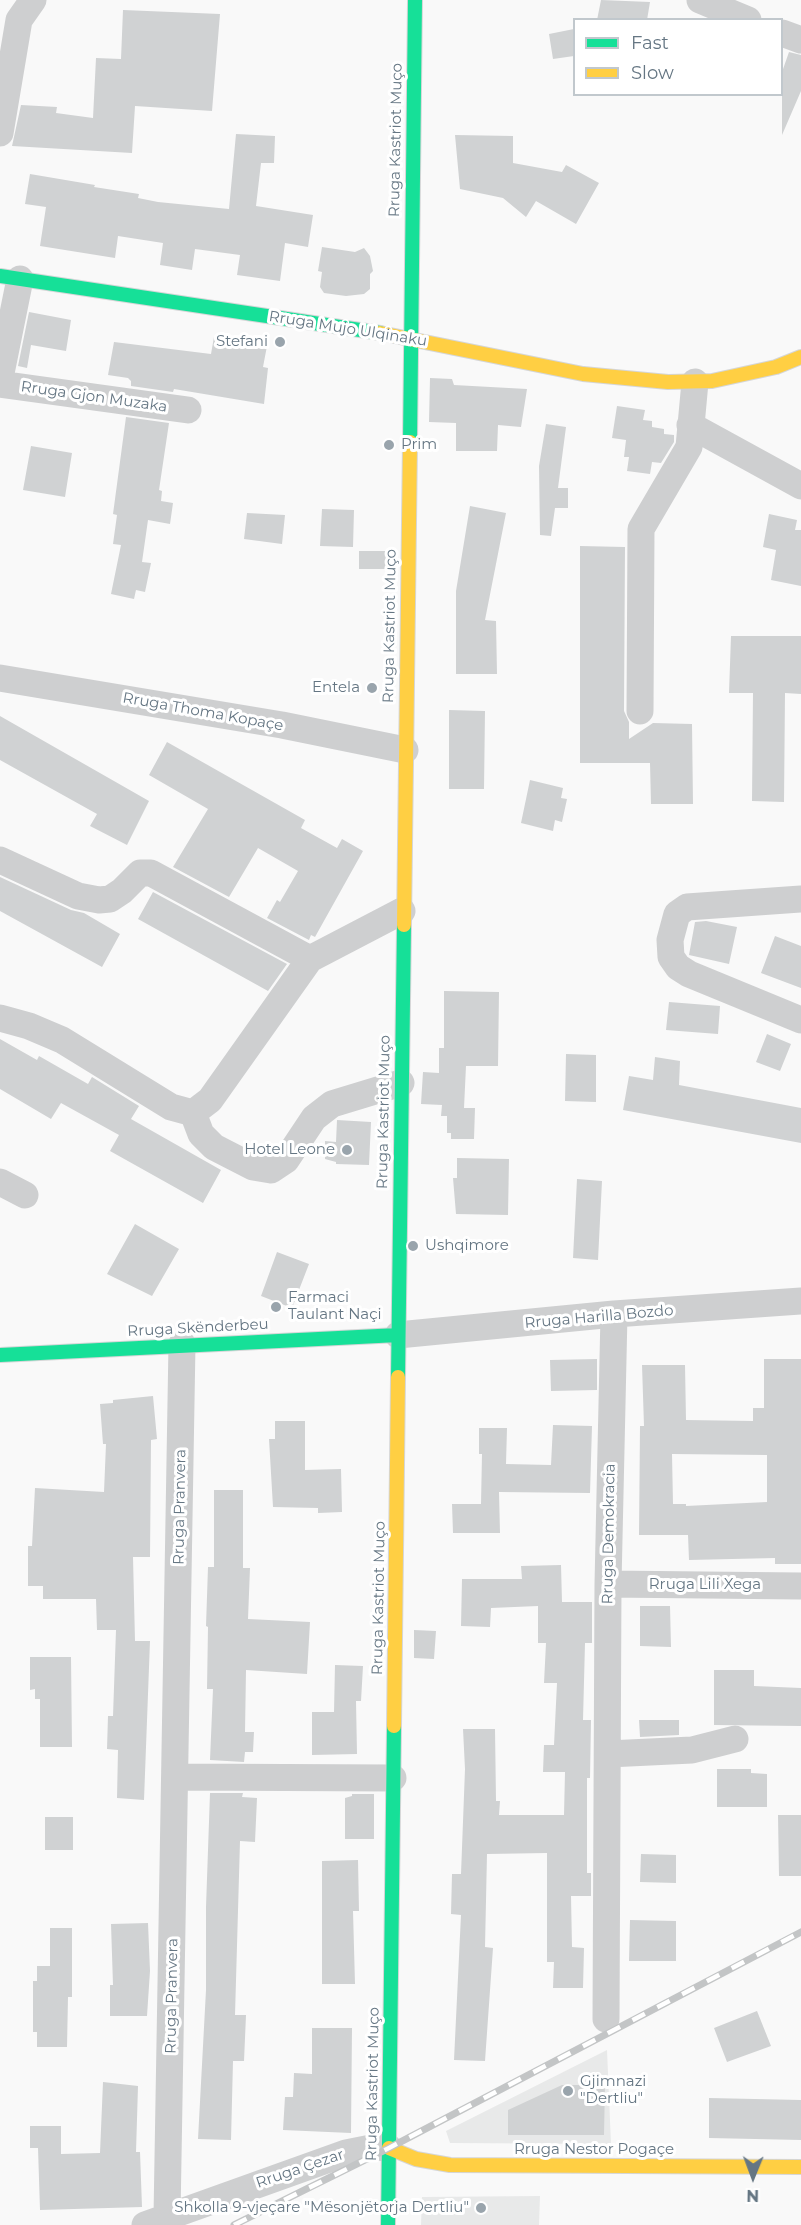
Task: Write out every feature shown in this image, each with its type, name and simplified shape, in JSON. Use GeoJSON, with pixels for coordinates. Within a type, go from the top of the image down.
{"type":"FeatureCollection","features":[{"type":"Feature","properties":{"kind":"street","name":"Rruga Kastriot Muço"},"geometry":{"type":"LineString","coordinates":[[388,2225],[402,911],[415,0]]}},
{"type":"Feature","properties":{"kind":"street"},"geometry":{"type":"LineString","coordinates":[[700,0],[743,18]]}},
{"type":"Feature","properties":{"kind":"street"},"geometry":{"type":"LineString","coordinates":[[0,133],[17,11]]}},
{"type":"Feature","properties":{"kind":"street"},"geometry":{"type":"LineString","coordinates":[[783,33],[801,40]]}},
{"type":"Feature","properties":{"kind":"street","name":"Rruga Mujo Ulqinaku"},"geometry":{"type":"LineString","coordinates":[[10,278],[410,337],[584,374],[695,382],[731,378],[776,367],[801,357]]}},
{"type":"Feature","properties":{"kind":"street"},"geometry":{"type":"LineString","coordinates":[[0,378],[10,278]]}},
{"type":"Feature","properties":{"kind":"street"},"geometry":{"type":"LineString","coordinates":[[640,711],[640,529],[689,447],[695,382]]}},
{"type":"Feature","properties":{"kind":"street","name":"Rruga Gjon Muzaka"},"geometry":{"type":"LineString","coordinates":[[0,384],[188,410]]}},
{"type":"Feature","properties":{"kind":"street"},"geometry":{"type":"LineString","coordinates":[[690,425],[801,486]]}},
{"type":"Feature","properties":{"kind":"street","name":"Rruga Thoma Kopaçe"},"geometry":{"type":"LineString","coordinates":[[0,678],[282,725],[405,750]]}},
{"type":"Feature","properties":{"kind":"street"},"geometry":{"type":"LineString","coordinates":[[0,860],[62,890],[99,900],[110,899],[122,891],[140,873],[151,873],[310,959]]}},
{"type":"Feature","properties":{"kind":"street"},"geometry":{"type":"LineString","coordinates":[[801,899],[687,907],[677,914],[670,940],[671,957],[678,967],[689,974],[801,1020]]}},
{"type":"Feature","properties":{"kind":"street"},"geometry":{"type":"LineString","coordinates":[[193,1113],[210,1100],[310,959],[402,911]]}},
{"type":"Feature","properties":{"kind":"street"},"geometry":{"type":"LineString","coordinates":[[0,1018],[29,1026],[62,1040],[171,1107],[193,1113]]}},
{"type":"Feature","properties":{"kind":"street"},"geometry":{"type":"LineString","coordinates":[[193,1113],[201,1134],[214,1147],[253,1167],[271,1170],[286,1160],[314,1118],[332,1104],[401,1083]]}},
{"type":"Feature","properties":{"kind":"street"},"geometry":{"type":"LineString","coordinates":[[0,1182],[25,1195]]}},
{"type":"Feature","properties":{"kind":"street","name":"Rruga Harilla Bozdo"},"geometry":{"type":"LineString","coordinates":[[398,1335],[614,1314],[801,1301]]}},
{"type":"Feature","properties":{"kind":"street","name":"Rruga Demokracia"},"geometry":{"type":"LineString","coordinates":[[606,2019],[608,1584],[614,1314]]}},
{"type":"Feature","properties":{"kind":"street","name":"Rruga Skënderbeu"},"geometry":{"type":"LineString","coordinates":[[0,1355],[182,1344],[398,1335]]}},
{"type":"Feature","properties":{"kind":"street","name":"Rruga Pranvera"},"geometry":{"type":"LineString","coordinates":[[156,2220],[176,1777],[182,1344]]}},
{"type":"Feature","properties":{"kind":"street","name":"Rruga Lili Xega"},"geometry":{"type":"LineString","coordinates":[[608,1584],[801,1586]]}},
{"type":"Feature","properties":{"kind":"street"},"geometry":{"type":"LineString","coordinates":[[608,1754],[692,1750],[735,1739]]}},
{"type":"Feature","properties":{"kind":"street"},"geometry":{"type":"LineString","coordinates":[[176,1777],[393,1778]]}},
{"type":"Feature","properties":{"kind":"street","name":"Rruga Çezar"},"geometry":{"type":"LineString","coordinates":[[156,2220],[346,2153],[376,2147],[389,2148]]}},
{"type":"Feature","properties":{"kind":"street","name":"Rruga Nestor Pogaçe"},"geometry":{"type":"LineString","coordinates":[[389,2148],[416,2159],[450,2165],[801,2167]]}},
{"type":"Feature","properties":{"kind":"shaded area","name":"Gjimnazi \"Dertliu\""},"geometry":{"type":"Polygon","coordinates":[[[607,2050],[611,2144],[450,2143],[446,2131],[607,2050]]]}},
{"type":"Feature","properties":{"kind":"shaded area","name":"Shkolla 9-vjeçare \"Mësonjëtorja Dertliu\""},"geometry":{"type":"Polygon","coordinates":[[[540,2196],[539,2225],[421,2225],[422,2197],[540,2196]]]}},
{"type":"Feature","properties":{"kind":"building"},"geometry":{"type":"Polygon","coordinates":[[[601,0],[650,2],[647,18],[597,18],[601,0]]]}},
{"type":"Feature","properties":{"kind":"building"},"geometry":{"type":"Polygon","coordinates":[[[123,10],[220,14],[212,111],[135,106],[132,153],[12,146],[21,105],[57,107],[56,113],[93,118],[96,58],[121,59],[123,10]]]}},
{"type":"Feature","properties":{"kind":"building"},"geometry":{"type":"Polygon","coordinates":[[[573,29],[573,56],[553,59],[549,34],[573,29]]]}},
{"type":"Feature","properties":{"kind":"building"},"geometry":{"type":"Polygon","coordinates":[[[789,52],[801,55],[801,91],[782,135],[782,96],[783,69],[789,52]]]}},
{"type":"Feature","properties":{"kind":"building"},"geometry":{"type":"Polygon","coordinates":[[[236,134],[275,136],[274,163],[261,163],[256,206],[313,215],[308,247],[285,243],[280,281],[237,275],[240,255],[195,249],[192,270],[160,265],[163,243],[118,236],[115,258],[40,246],[46,207],[25,204],[30,174],[139,194],[138,198],[158,202],[229,209],[236,134]]]}},
{"type":"Feature","properties":{"kind":"building"},"geometry":{"type":"Polygon","coordinates":[[[455,135],[513,136],[513,163],[562,172],[566,165],[599,183],[576,224],[536,201],[526,217],[503,198],[460,189],[455,135]]]}},
{"type":"Feature","properties":{"kind":"building"},"geometry":{"type":"Polygon","coordinates":[[[322,247],[355,252],[364,248],[370,256],[373,271],[370,274],[370,289],[364,294],[346,296],[324,293],[320,287],[322,272],[318,271],[322,247]]]}},
{"type":"Feature","properties":{"kind":"building"},"geometry":{"type":"Polygon","coordinates":[[[29,312],[71,320],[66,351],[31,345],[27,368],[18,366],[29,312]]]}},
{"type":"Feature","properties":{"kind":"building"},"geometry":{"type":"Polygon","coordinates":[[[214,337],[267,346],[263,367],[268,368],[264,404],[174,389],[173,392],[131,386],[128,378],[108,375],[114,342],[211,354],[214,337]]]}},
{"type":"Feature","properties":{"kind":"building"},"geometry":{"type":"Polygon","coordinates":[[[430,378],[452,379],[454,385],[527,389],[521,427],[498,425],[497,451],[456,451],[456,423],[429,422],[430,378]]]}},
{"type":"Feature","properties":{"kind":"building"},"geometry":{"type":"Polygon","coordinates":[[[617,406],[645,410],[643,420],[652,421],[652,427],[664,429],[664,434],[674,435],[674,442],[661,463],[652,462],[650,474],[627,471],[629,457],[624,457],[626,440],[612,438],[617,406]]]}},
{"type":"Feature","properties":{"kind":"building"},"geometry":{"type":"Polygon","coordinates":[[[126,417],[169,423],[159,490],[162,491],[161,501],[173,503],[170,524],[148,520],[142,562],[151,563],[145,592],[136,590],[134,599],[111,594],[121,545],[113,544],[117,515],[113,514],[126,417]]]}},
{"type":"Feature","properties":{"kind":"building"},"geometry":{"type":"Polygon","coordinates":[[[546,424],[566,427],[558,488],[568,488],[568,508],[555,508],[551,536],[540,535],[539,466],[546,424]]]}},
{"type":"Feature","properties":{"kind":"building"},"geometry":{"type":"Polygon","coordinates":[[[31,446],[72,453],[65,497],[23,490],[31,446]]]}},
{"type":"Feature","properties":{"kind":"building"},"geometry":{"type":"Polygon","coordinates":[[[470,506],[506,513],[485,620],[496,621],[497,674],[456,674],[456,591],[470,506]]]}},
{"type":"Feature","properties":{"kind":"building"},"geometry":{"type":"Polygon","coordinates":[[[322,509],[354,510],[353,547],[320,546],[322,509]]]}},
{"type":"Feature","properties":{"kind":"building"},"geometry":{"type":"Polygon","coordinates":[[[247,513],[285,515],[282,544],[244,539],[247,513]]]}},
{"type":"Feature","properties":{"kind":"building"},"geometry":{"type":"Polygon","coordinates":[[[769,514],[797,520],[795,530],[801,530],[801,586],[771,580],[776,550],[763,547],[769,514]]]}},
{"type":"Feature","properties":{"kind":"building"},"geometry":{"type":"Polygon","coordinates":[[[580,546],[625,547],[624,711],[629,722],[629,739],[653,723],[692,724],[693,804],[651,804],[650,763],[580,763],[580,546]]]}},
{"type":"Feature","properties":{"kind":"building"},"geometry":{"type":"Polygon","coordinates":[[[359,551],[386,551],[386,569],[359,569],[359,551]]]}},
{"type":"Feature","properties":{"kind":"building"},"geometry":{"type":"Polygon","coordinates":[[[731,636],[801,636],[801,694],[785,693],[784,802],[752,801],[753,693],[729,693],[731,636]]]}},
{"type":"Feature","properties":{"kind":"building"},"geometry":{"type":"Polygon","coordinates":[[[449,710],[485,711],[484,789],[449,789],[449,710]]]}},
{"type":"Feature","properties":{"kind":"building"},"geometry":{"type":"Polygon","coordinates":[[[0,716],[149,801],[127,845],[90,826],[97,814],[0,760],[0,716]]]}},
{"type":"Feature","properties":{"kind":"building"},"geometry":{"type":"Polygon","coordinates":[[[167,742],[305,820],[301,828],[337,848],[342,839],[363,851],[315,937],[311,935],[309,940],[267,918],[277,900],[280,902],[298,871],[258,848],[229,897],[173,867],[208,809],[149,775],[167,742]]]}},
{"type":"Feature","properties":{"kind":"building"},"geometry":{"type":"Polygon","coordinates":[[[530,780],[563,788],[561,798],[567,799],[562,822],[555,820],[553,831],[521,823],[530,780]]]}},
{"type":"Feature","properties":{"kind":"building"},"geometry":{"type":"Polygon","coordinates":[[[0,877],[71,910],[84,913],[120,934],[102,967],[0,911],[0,877]]]}},
{"type":"Feature","properties":{"kind":"building"},"geometry":{"type":"Polygon","coordinates":[[[153,892],[287,964],[268,991],[138,919],[153,892]]]}},
{"type":"Feature","properties":{"kind":"building"},"geometry":{"type":"Polygon","coordinates":[[[706,921],[737,927],[729,964],[689,955],[695,922],[706,921]]]}},
{"type":"Feature","properties":{"kind":"building"},"geometry":{"type":"Polygon","coordinates":[[[775,936],[801,946],[801,988],[761,973],[775,936]]]}},
{"type":"Feature","properties":{"kind":"building"},"geometry":{"type":"Polygon","coordinates":[[[444,991],[499,992],[498,1066],[466,1066],[464,1108],[475,1108],[474,1139],[451,1139],[451,1133],[447,1133],[447,1116],[441,1116],[442,1105],[421,1104],[423,1072],[439,1073],[439,1048],[444,1048],[444,991]]]}},
{"type":"Feature","properties":{"kind":"building"},"geometry":{"type":"Polygon","coordinates":[[[669,1002],[720,1006],[718,1034],[666,1030],[669,1002]]]}},
{"type":"Feature","properties":{"kind":"building"},"geometry":{"type":"Polygon","coordinates":[[[767,1034],[791,1044],[780,1071],[756,1062],[767,1034]]]}},
{"type":"Feature","properties":{"kind":"building"},"geometry":{"type":"Polygon","coordinates":[[[0,1039],[37,1060],[39,1056],[88,1084],[92,1077],[139,1106],[131,1119],[221,1170],[203,1203],[110,1151],[119,1135],[61,1103],[51,1119],[0,1089],[0,1039]]]}},
{"type":"Feature","properties":{"kind":"building"},"geometry":{"type":"Polygon","coordinates":[[[566,1054],[596,1055],[596,1102],[565,1101],[566,1054]]]}},
{"type":"Feature","properties":{"kind":"building"},"geometry":{"type":"Polygon","coordinates":[[[655,1057],[680,1061],[679,1085],[801,1108],[801,1143],[623,1110],[629,1076],[653,1080],[655,1057]]]}},
{"type":"Feature","properties":{"kind":"building","name":"Hotel Leone"},"geometry":{"type":"Polygon","coordinates":[[[337,1120],[371,1122],[369,1165],[336,1164],[336,1162],[325,1159],[325,1141],[336,1142],[337,1120]]]}},
{"type":"Feature","properties":{"kind":"building"},"geometry":{"type":"Polygon","coordinates":[[[457,1158],[509,1159],[508,1215],[456,1214],[453,1178],[457,1178],[457,1158]]]}},
{"type":"Feature","properties":{"kind":"building"},"geometry":{"type":"Polygon","coordinates":[[[577,1179],[602,1181],[598,1260],[573,1258],[577,1179]]]}},
{"type":"Feature","properties":{"kind":"building"},"geometry":{"type":"Polygon","coordinates":[[[135,1224],[179,1249],[152,1296],[107,1274],[135,1224]]]}},
{"type":"Feature","properties":{"kind":"building"},"geometry":{"type":"Polygon","coordinates":[[[277,1252],[309,1264],[292,1308],[261,1296],[277,1252]]]}},
{"type":"Feature","properties":{"kind":"building"},"geometry":{"type":"Polygon","coordinates":[[[597,1359],[597,1390],[551,1391],[550,1360],[597,1359]]]}},
{"type":"Feature","properties":{"kind":"building"},"geometry":{"type":"Polygon","coordinates":[[[764,1359],[801,1359],[801,1564],[775,1564],[775,1558],[689,1560],[688,1535],[639,1535],[640,1426],[644,1426],[642,1365],[685,1365],[686,1420],[753,1421],[753,1408],[764,1408],[764,1359]],[[672,1454],[673,1504],[686,1504],[686,1506],[767,1502],[767,1455],[672,1454]]]}},
{"type":"Feature","properties":{"kind":"building"},"geometry":{"type":"Polygon","coordinates":[[[153,1396],[157,1439],[151,1440],[150,1557],[133,1557],[135,1641],[150,1641],[144,1800],[117,1798],[118,1750],[107,1749],[108,1716],[113,1716],[116,1630],[97,1630],[96,1599],[43,1599],[43,1586],[28,1586],[28,1546],[32,1546],[35,1488],[104,1492],[106,1444],[103,1444],[100,1404],[113,1403],[113,1400],[153,1396]]]}},
{"type":"Feature","properties":{"kind":"building"},"geometry":{"type":"Polygon","coordinates":[[[275,1421],[305,1421],[305,1470],[341,1469],[342,1512],[318,1513],[318,1508],[273,1507],[269,1439],[275,1439],[275,1421]]]}},
{"type":"Feature","properties":{"kind":"building"},"geometry":{"type":"Polygon","coordinates":[[[553,1425],[592,1426],[590,1493],[499,1492],[500,1533],[453,1533],[452,1504],[481,1504],[482,1454],[479,1454],[479,1428],[507,1428],[506,1464],[551,1465],[553,1425]]]}},
{"type":"Feature","properties":{"kind":"building"},"geometry":{"type":"Polygon","coordinates":[[[214,1490],[243,1490],[243,1568],[250,1568],[248,1619],[310,1622],[307,1674],[246,1670],[245,1732],[254,1732],[253,1752],[245,1752],[244,1762],[210,1760],[213,1689],[207,1689],[208,1627],[206,1626],[208,1567],[214,1567],[214,1490]]]}},
{"type":"Feature","properties":{"kind":"building"},"geometry":{"type":"Polygon","coordinates":[[[561,1565],[562,1602],[592,1602],[592,1643],[585,1643],[583,1720],[591,1720],[590,1778],[587,1778],[587,1873],[591,1873],[591,1896],[571,1896],[572,1947],[584,1948],[583,1988],[553,1988],[554,1962],[547,1962],[547,1853],[487,1854],[485,1947],[493,1948],[485,2061],[454,2060],[461,1915],[451,1914],[452,1874],[461,1874],[465,1769],[463,1729],[495,1729],[496,1801],[500,1801],[499,1815],[564,1815],[565,1772],[543,1772],[544,1745],[554,1745],[557,1683],[544,1683],[546,1643],[538,1643],[538,1606],[491,1608],[490,1627],[461,1626],[462,1579],[522,1579],[521,1566],[561,1565]]]}},
{"type":"Feature","properties":{"kind":"building"},"geometry":{"type":"Polygon","coordinates":[[[640,1606],[670,1606],[671,1647],[640,1646],[640,1606]]]}},
{"type":"Feature","properties":{"kind":"building"},"geometry":{"type":"Polygon","coordinates":[[[414,1630],[436,1631],[434,1659],[414,1658],[414,1630]]]}},
{"type":"Feature","properties":{"kind":"building"},"geometry":{"type":"Polygon","coordinates":[[[30,1657],[71,1657],[72,1747],[40,1747],[40,1699],[35,1699],[35,1689],[30,1690],[30,1657]]]}},
{"type":"Feature","properties":{"kind":"building"},"geometry":{"type":"Polygon","coordinates":[[[335,1665],[363,1666],[361,1701],[356,1701],[357,1754],[312,1755],[312,1712],[334,1712],[335,1665]]]}},
{"type":"Feature","properties":{"kind":"building"},"geometry":{"type":"Polygon","coordinates":[[[714,1670],[754,1670],[754,1686],[801,1688],[801,1726],[714,1725],[714,1670]]]}},
{"type":"Feature","properties":{"kind":"building"},"geometry":{"type":"Polygon","coordinates":[[[639,1720],[679,1720],[679,1735],[640,1737],[639,1720]]]}},
{"type":"Feature","properties":{"kind":"building"},"geometry":{"type":"Polygon","coordinates":[[[717,1769],[751,1769],[751,1773],[767,1774],[767,1807],[717,1807],[717,1769]]]}},
{"type":"Feature","properties":{"kind":"building"},"geometry":{"type":"Polygon","coordinates":[[[210,1793],[243,1793],[242,1797],[257,1798],[255,1842],[240,1841],[235,2015],[246,2015],[244,2061],[233,2061],[231,2140],[198,2139],[206,1990],[210,1793]]]}},
{"type":"Feature","properties":{"kind":"building"},"geometry":{"type":"Polygon","coordinates":[[[352,1794],[374,1794],[374,1839],[345,1839],[345,1798],[352,1794]]]}},
{"type":"Feature","properties":{"kind":"building"},"geometry":{"type":"Polygon","coordinates":[[[778,1815],[801,1815],[801,1876],[779,1876],[778,1815]]]}},
{"type":"Feature","properties":{"kind":"building"},"geometry":{"type":"Polygon","coordinates":[[[45,1817],[73,1817],[73,1850],[45,1850],[45,1817]]]}},
{"type":"Feature","properties":{"kind":"building"},"geometry":{"type":"Polygon","coordinates":[[[641,1854],[676,1855],[676,1883],[640,1882],[641,1854]]]}},
{"type":"Feature","properties":{"kind":"building"},"geometry":{"type":"Polygon","coordinates":[[[358,1860],[359,1911],[353,1911],[355,1984],[322,1984],[322,1861],[358,1860]]]}},
{"type":"Feature","properties":{"kind":"building"},"geometry":{"type":"Polygon","coordinates":[[[630,1920],[676,1921],[676,1961],[629,1961],[630,1920]]]}},
{"type":"Feature","properties":{"kind":"building"},"geometry":{"type":"Polygon","coordinates":[[[148,1923],[150,1971],[147,2016],[110,2016],[110,1985],[113,1985],[111,1924],[148,1923]]]}},
{"type":"Feature","properties":{"kind":"building"},"geometry":{"type":"Polygon","coordinates":[[[50,1928],[72,1928],[72,1997],[68,1997],[67,2047],[37,2047],[37,2032],[33,2032],[33,1981],[37,1981],[37,1966],[50,1966],[50,1928]]]}},
{"type":"Feature","properties":{"kind":"building"},"geometry":{"type":"Polygon","coordinates":[[[757,2011],[771,2046],[727,2062],[714,2028],[757,2011]]]}},
{"type":"Feature","properties":{"kind":"building"},"geometry":{"type":"Polygon","coordinates":[[[312,2028],[352,2028],[351,2133],[283,2130],[285,2097],[293,2097],[294,2073],[312,2074],[312,2028]]]}},
{"type":"Feature","properties":{"kind":"building"},"geometry":{"type":"Polygon","coordinates":[[[103,2082],[138,2086],[136,2152],[140,2152],[142,2207],[40,2210],[38,2148],[30,2148],[30,2126],[61,2126],[61,2154],[100,2153],[103,2082]]]}},
{"type":"Feature","properties":{"kind":"building"},"geometry":{"type":"Polygon","coordinates":[[[562,2085],[605,2085],[604,2135],[508,2135],[508,2110],[562,2085]]]}},
{"type":"Feature","properties":{"kind":"building"},"geometry":{"type":"Polygon","coordinates":[[[709,2098],[801,2100],[801,2140],[709,2138],[709,2098]]]}},
{"type":"Feature","properties":{"kind":"railway"},"geometry":{"type":"LineString","coordinates":[[234,2225],[389,2148],[801,1932]]}},
{"type":"Feature","properties":{"kind":"traffic: fast"},"geometry":{"type":"LineString","coordinates":[[410,442],[415,0]]}},
{"type":"Feature","properties":{"kind":"traffic: fast"},"geometry":{"type":"LineString","coordinates":[[0,276],[380,333]]}},
{"type":"Feature","properties":{"kind":"traffic: fast"},"geometry":{"type":"LineString","coordinates":[[398,1377],[404,925]]}},
{"type":"Feature","properties":{"kind":"traffic: fast"},"geometry":{"type":"LineString","coordinates":[[0,1355],[398,1335]]}},
{"type":"Feature","properties":{"kind":"traffic: fast"},"geometry":{"type":"LineString","coordinates":[[388,2225],[394,1726]]}},
{"type":"Feature","properties":{"kind":"traffic: slow"},"geometry":{"type":"LineString","coordinates":[[380,333],[583,374],[668,382],[712,381],[776,367],[801,357]]}},
{"type":"Feature","properties":{"kind":"traffic: slow"},"geometry":{"type":"LineString","coordinates":[[404,925],[410,442]]}},
{"type":"Feature","properties":{"kind":"traffic: slow"},"geometry":{"type":"LineString","coordinates":[[394,1726],[398,1377]]}},
{"type":"Feature","properties":{"kind":"traffic: slow"},"geometry":{"type":"LineString","coordinates":[[389,2148],[416,2159],[450,2165],[801,2167]]}},
{"type":"Feature","properties":{"kind":"place","name":"Stefani"},"geometry":{"type":"Point","coordinates":[280,342]}},
{"type":"Feature","properties":{"kind":"place","name":"Prim"},"geometry":{"type":"Point","coordinates":[389,445]}},
{"type":"Feature","properties":{"kind":"place","name":"Entela"},"geometry":{"type":"Point","coordinates":[372,688]}},
{"type":"Feature","properties":{"kind":"place","name":"Hotel Leone"},"geometry":{"type":"Point","coordinates":[347,1150]}},
{"type":"Feature","properties":{"kind":"place","name":"Ushqimore"},"geometry":{"type":"Point","coordinates":[413,1246]}},
{"type":"Feature","properties":{"kind":"place","name":"Farmaci Taulant Naçi"},"geometry":{"type":"Point","coordinates":[276,1307]}},
{"type":"Feature","properties":{"kind":"place","name":"Gjimnazi \"Dertliu\""},"geometry":{"type":"Point","coordinates":[568,2091]}},
{"type":"Feature","properties":{"kind":"place","name":"Shkolla 9-vjeçare \"Mësonjëtorja Dertliu\""},"geometry":{"type":"Point","coordinates":[481,2208]}}]}
